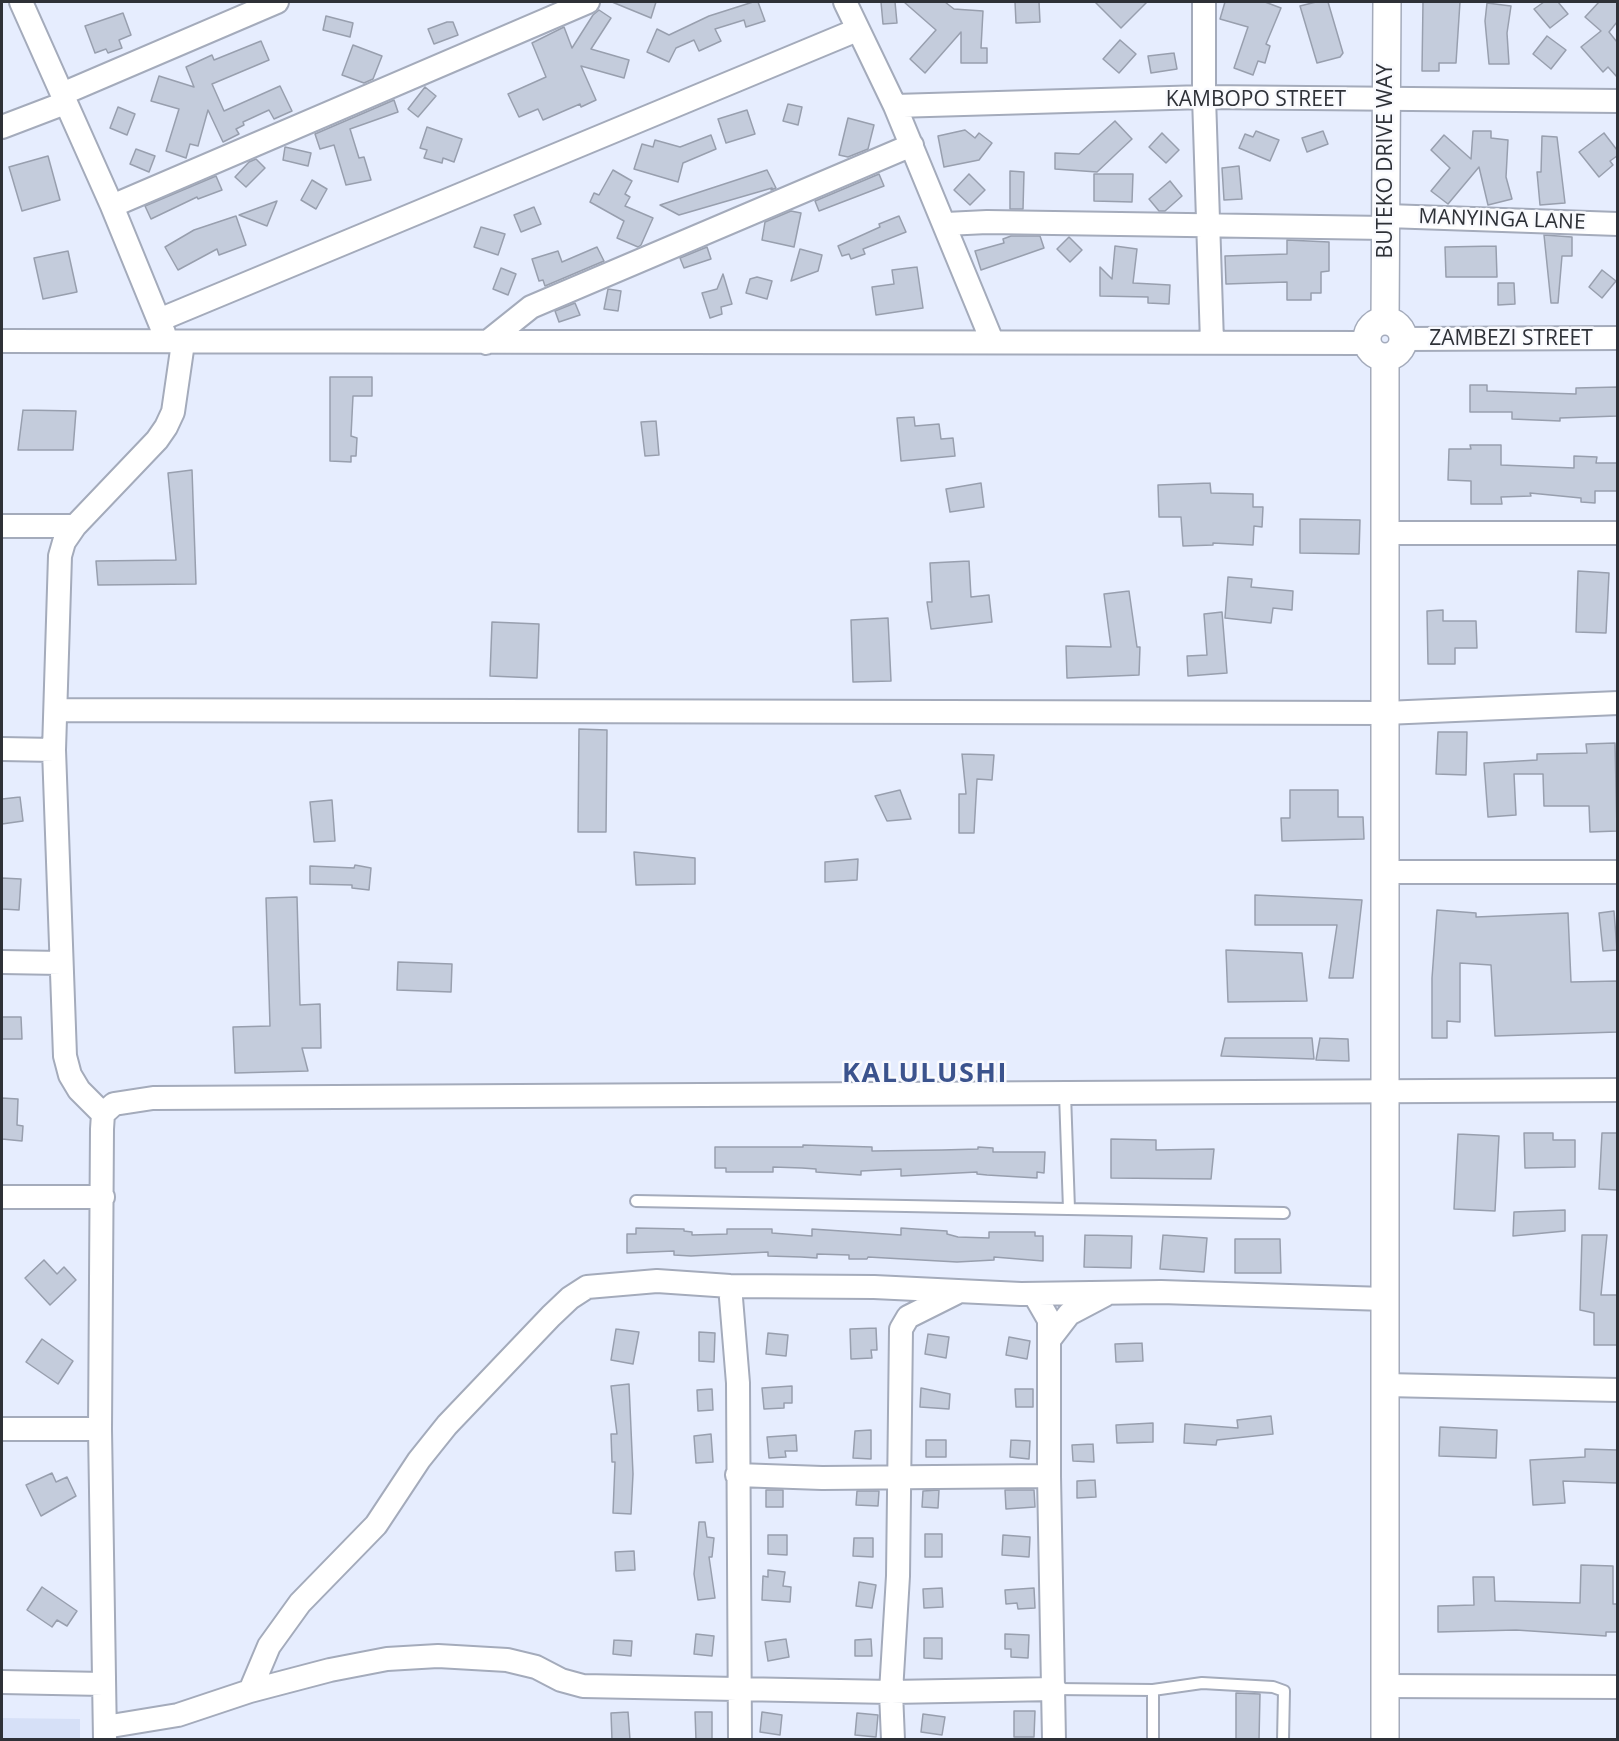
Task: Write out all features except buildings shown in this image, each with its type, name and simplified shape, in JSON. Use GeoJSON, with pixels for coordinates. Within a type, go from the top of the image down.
{"type":"FeatureCollection","features":[{"type":"Feature","properties":{"kind":"street"},"geometry":{"type":"LineString","coordinates":[[21,2],[112,206],[159,320],[175,343],[173,412],[166,427],[157,440],[75,526],[64,542],[60,556],[54,750],[65,1056],[70,1075],[79,1090],[104,1114]]}},
{"type":"Feature","properties":{"kind":"street"},"geometry":{"type":"LineString","coordinates":[[2,127],[277,2]]}},
{"type":"Feature","properties":{"kind":"street"},"geometry":{"type":"LineString","coordinates":[[112,206],[588,2]]}},
{"type":"Feature","properties":{"kind":"street"},"geometry":{"type":"LineString","coordinates":[[845,2],[895,106],[946,224],[992,341]]}},
{"type":"Feature","properties":{"kind":"street"},"geometry":{"type":"LineString","coordinates":[[1204,2],[1204,98],[1212,342]]}},
{"type":"Feature","properties":{"kind":"street","name":"BUTEKO DRIVE WAY"},"geometry":{"type":"LineString","coordinates":[[1385,1740],[1385,340],[1387,222],[1385,101],[1388,2]]}},
{"type":"Feature","properties":{"kind":"street"},"geometry":{"type":"LineString","coordinates":[[159,320],[857,30]]}},
{"type":"Feature","properties":{"kind":"street","name":"KAMBOPO STREET"},"geometry":{"type":"LineString","coordinates":[[895,106],[1204,98],[1617,101]]}},
{"type":"Feature","properties":{"kind":"street"},"geometry":{"type":"LineString","coordinates":[[486,343],[531,307],[912,146]]}},
{"type":"Feature","properties":{"kind":"street","name":"MANYINGA LANE"},"geometry":{"type":"LineString","coordinates":[[946,224],[987,222],[1208,226],[1387,222],[1617,224]]}},
{"type":"Feature","properties":{"kind":"street","name":"ZAMBEZI STREET"},"geometry":{"type":"LineString","coordinates":[[2,341],[175,343],[1212,342],[1617,338]]}},
{"type":"Feature","properties":{"kind":"street"},"geometry":{"type":"LineString","coordinates":[[2,526],[75,526]]}},
{"type":"Feature","properties":{"kind":"street"},"geometry":{"type":"LineString","coordinates":[[1385,533],[1617,533]]}},
{"type":"Feature","properties":{"kind":"street"},"geometry":{"type":"LineString","coordinates":[[56,710],[1385,713],[1617,703]]}},
{"type":"Feature","properties":{"kind":"street"},"geometry":{"type":"LineString","coordinates":[[2,748],[54,750]]}},
{"type":"Feature","properties":{"kind":"street"},"geometry":{"type":"LineString","coordinates":[[1385,872],[1617,872]]}},
{"type":"Feature","properties":{"kind":"street"},"geometry":{"type":"LineString","coordinates":[[2,962],[61,963]]}},
{"type":"Feature","properties":{"kind":"street"},"geometry":{"type":"LineString","coordinates":[[1055,1689],[891,1692],[583,1686],[561,1680],[536,1667],[507,1660],[468,1656],[387,1659],[330,1670],[250,1690],[178,1715],[105,1733],[100,1428],[104,1114],[114,1104],[153,1098],[1617,1090]]}},
{"type":"Feature","properties":{"kind":"street"},"geometry":{"type":"LineString","coordinates":[[2,1197],[103,1197]]}},
{"type":"Feature","properties":{"kind":"street"},"geometry":{"type":"LineString","coordinates":[[250,1690],[269,1646],[300,1603],[376,1526],[419,1460],[447,1425],[570,1298],[587,1287],[657,1281],[730,1286],[874,1287],[1034,1294],[1161,1292],[1385,1299]]}},
{"type":"Feature","properties":{"kind":"street"},"geometry":{"type":"LineString","coordinates":[[730,1286],[738,1383],[740,1740]]}},
{"type":"Feature","properties":{"kind":"street"},"geometry":{"type":"LineString","coordinates":[[893,1740],[891,1692],[898,1576],[898,1476],[903,1323],[908,1317],[941,1298],[960,1291]]}},
{"type":"Feature","properties":{"kind":"street"},"geometry":{"type":"LineString","coordinates":[[1050,1340],[1069,1314],[1110,1293]]}},
{"type":"Feature","properties":{"kind":"street"},"geometry":{"type":"LineString","coordinates":[[1034,1294],[1049,1320],[1050,1340],[1049,1476],[1055,1689],[1054,1740]]}},
{"type":"Feature","properties":{"kind":"street"},"geometry":{"type":"LineString","coordinates":[[1385,1385],[1617,1390]]}},
{"type":"Feature","properties":{"kind":"street"},"geometry":{"type":"LineString","coordinates":[[2,1429],[100,1428]]}},
{"type":"Feature","properties":{"kind":"street"},"geometry":{"type":"LineString","coordinates":[[737,1475],[1049,1476]]}},
{"type":"Feature","properties":{"kind":"street"},"geometry":{"type":"LineString","coordinates":[[2,1682],[103,1684]]}},
{"type":"Feature","properties":{"kind":"street"},"geometry":{"type":"LineString","coordinates":[[1385,1686],[1617,1687]]}},
{"type":"Feature","properties":{"kind":"lane"},"geometry":{"type":"LineString","coordinates":[[1065,1094],[1069,1209]]}},
{"type":"Feature","properties":{"kind":"lane"},"geometry":{"type":"LineString","coordinates":[[636,1201],[1284,1213]]}},
{"type":"Feature","properties":{"kind":"lane"},"geometry":{"type":"LineString","coordinates":[[1055,1689],[1153,1690],[1202,1683],[1273,1687],[1284,1691],[1283,1740]]}},
{"type":"Feature","properties":{"kind":"lane"},"geometry":{"type":"LineString","coordinates":[[1153,1690],[1153,1740]]}},
{"type":"Feature","properties":{"kind":"shaded area"},"geometry":{"type":"Polygon","coordinates":[[[2,1718],[80,1719],[80,1739],[2,1739],[2,1718]]]}},
{"type":"Feature","properties":{"kind":"district","name":"KALULUSHI"},"geometry":{"type":"Point","coordinates":[925,1074]}}]}
